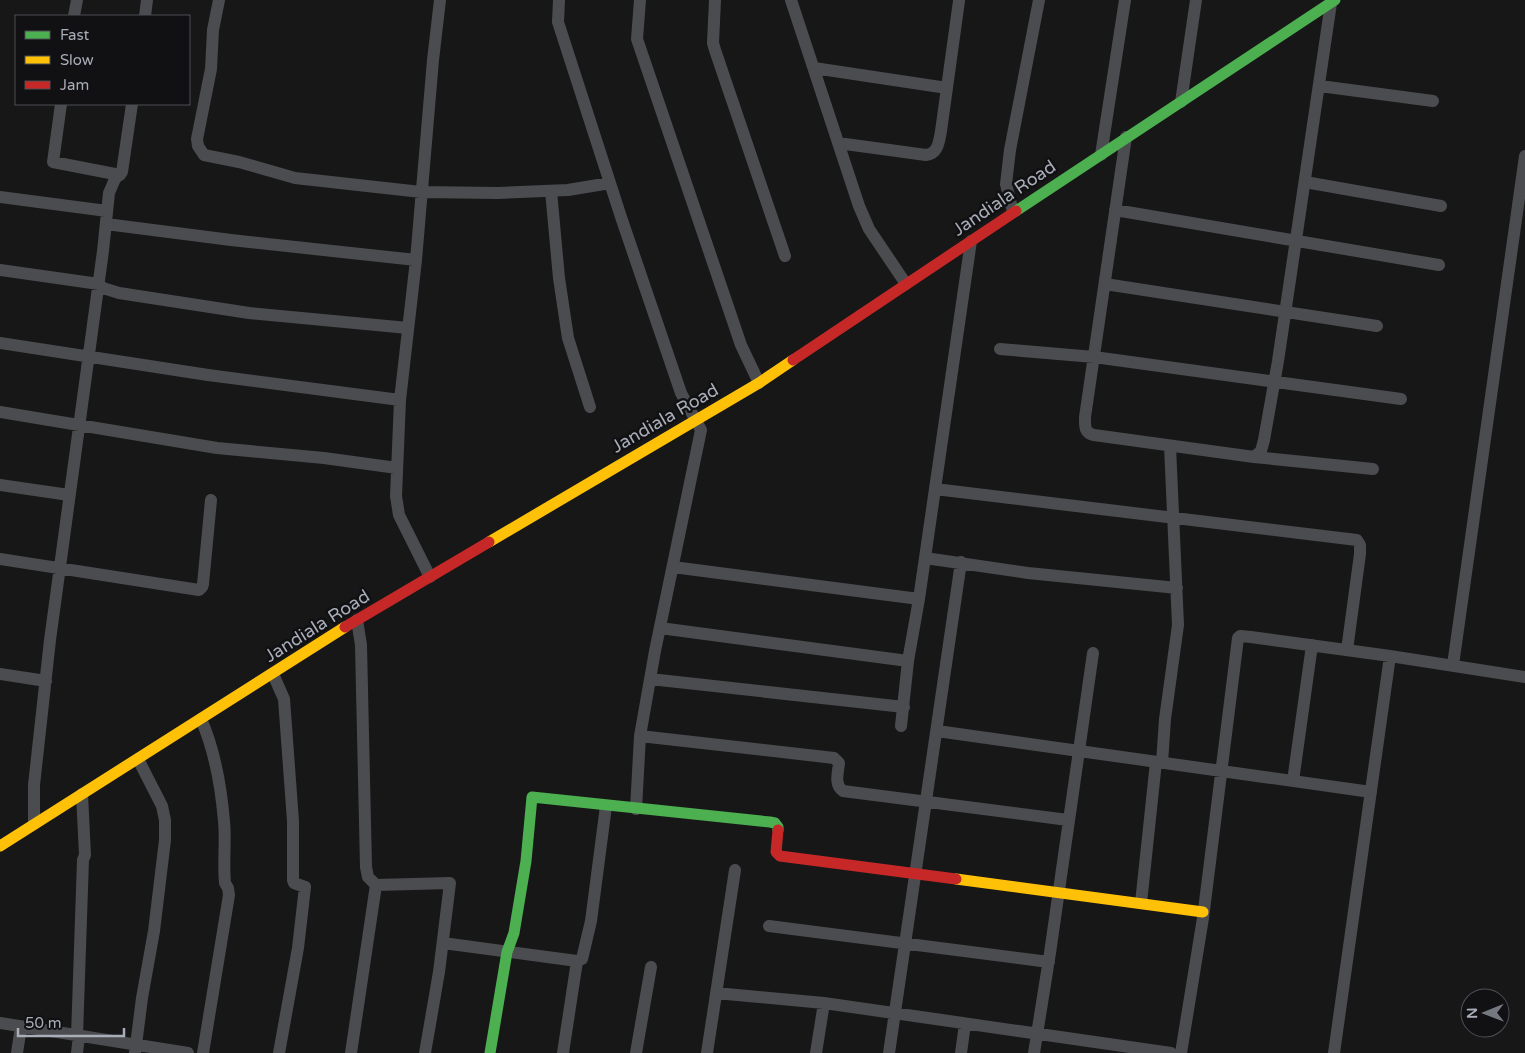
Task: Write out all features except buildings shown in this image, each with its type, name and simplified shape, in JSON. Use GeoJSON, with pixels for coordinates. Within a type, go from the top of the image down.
{"type":"FeatureCollection","features":[{"type":"Feature","properties":{"kind":"street"},"geometry":{"type":"LineString","coordinates":[[74,15],[77,0]]}},
{"type":"Feature","properties":{"kind":"street"},"geometry":{"type":"LineString","coordinates":[[145,15],[147,0]]}},
{"type":"Feature","properties":{"kind":"street"},"geometry":{"type":"LineString","coordinates":[[219,0],[213,30],[211,69],[198,139],[201,152],[209,156],[239,162],[295,178],[421,192],[497,193],[551,191],[610,183]]}},
{"type":"Feature","properties":{"kind":"street"},"geometry":{"type":"LineString","coordinates":[[430,577],[399,515],[396,496],[400,400],[416,260],[440,0]]}},
{"type":"Feature","properties":{"kind":"street"},"geometry":{"type":"LineString","coordinates":[[559,0],[558,22],[610,183],[681,393],[701,430],[640,736],[636,809]]}},
{"type":"Feature","properties":{"kind":"street"},"geometry":{"type":"LineString","coordinates":[[640,0],[637,39],[741,345],[759,384]]}},
{"type":"Feature","properties":{"kind":"street"},"geometry":{"type":"LineString","coordinates":[[715,0],[713,43],[785,256]]}},
{"type":"Feature","properties":{"kind":"street"},"geometry":{"type":"LineString","coordinates":[[791,0],[859,206],[870,229],[906,284]]}},
{"type":"Feature","properties":{"kind":"street"},"geometry":{"type":"LineString","coordinates":[[1013,212],[1006,184],[1010,150],[1039,0]]}},
{"type":"Feature","properties":{"kind":"street"},"geometry":{"type":"LineString","coordinates":[[1101,155],[1125,0]]}},
{"type":"Feature","properties":{"kind":"street"},"geometry":{"type":"LineString","coordinates":[[1181,102],[1196,0]]}},
{"type":"Feature","properties":{"kind":"street"},"geometry":{"type":"LineString","coordinates":[[838,144],[926,156],[933,154],[940,138],[959,1]]}},
{"type":"Feature","properties":{"kind":"street"},"geometry":{"type":"LineString","coordinates":[[1254,457],[1261,451],[1264,440],[1286,312],[1333,1]]}},
{"type":"Feature","properties":{"kind":"street","name":"Jandiala Road"},"geometry":{"type":"LineString","coordinates":[[0,846],[357,620],[696,419],[759,384],[1013,212],[1333,1]]}},
{"type":"Feature","properties":{"kind":"street"},"geometry":{"type":"LineString","coordinates":[[814,68],[946,88]]}},
{"type":"Feature","properties":{"kind":"street"},"geometry":{"type":"LineString","coordinates":[[1320,86],[1433,101]]}},
{"type":"Feature","properties":{"kind":"street"},"geometry":{"type":"LineString","coordinates":[[61,105],[53,162],[120,175]]}},
{"type":"Feature","properties":{"kind":"street"},"geometry":{"type":"LineString","coordinates":[[34,824],[34,785],[59,568],[99,284],[107,211],[112,185],[122,172],[132,105]]}},
{"type":"Feature","properties":{"kind":"street"},"geometry":{"type":"LineString","coordinates":[[1126,137],[1085,417],[1085,430],[1089,434],[1170,446],[1254,457],[1374,469]]}},
{"type":"Feature","properties":{"kind":"street"},"geometry":{"type":"LineString","coordinates":[[1453,666],[1525,156]]}},
{"type":"Feature","properties":{"kind":"street"},"geometry":{"type":"LineString","coordinates":[[1305,182],[1441,206]]}},
{"type":"Feature","properties":{"kind":"street"},"geometry":{"type":"LineString","coordinates":[[551,191],[559,278],[568,338],[590,407]]}},
{"type":"Feature","properties":{"kind":"street"},"geometry":{"type":"LineString","coordinates":[[0,197],[107,211]]}},
{"type":"Feature","properties":{"kind":"street"},"geometry":{"type":"LineString","coordinates":[[1116,210],[1439,265]]}},
{"type":"Feature","properties":{"kind":"street"},"geometry":{"type":"LineString","coordinates":[[106,224],[416,260]]}},
{"type":"Feature","properties":{"kind":"street"},"geometry":{"type":"LineString","coordinates":[[901,726],[908,661],[919,599],[971,241]]}},
{"type":"Feature","properties":{"kind":"street"},"geometry":{"type":"LineString","coordinates":[[0,270],[99,284],[103,288],[119,293],[249,313],[408,328]]}},
{"type":"Feature","properties":{"kind":"street"},"geometry":{"type":"LineString","coordinates":[[1104,284],[1377,326]]}},
{"type":"Feature","properties":{"kind":"street"},"geometry":{"type":"LineString","coordinates":[[0,343],[208,375],[400,400]]}},
{"type":"Feature","properties":{"kind":"street"},"geometry":{"type":"LineString","coordinates":[[1000,349],[1094,357],[1400,399]]}},
{"type":"Feature","properties":{"kind":"street"},"geometry":{"type":"LineString","coordinates":[[0,412],[217,448],[324,458],[397,468]]}},
{"type":"Feature","properties":{"kind":"street"},"geometry":{"type":"LineString","coordinates":[[1141,903],[1178,625],[1170,446]]}},
{"type":"Feature","properties":{"kind":"street"},"geometry":{"type":"LineString","coordinates":[[0,485],[69,495]]}},
{"type":"Feature","properties":{"kind":"street"},"geometry":{"type":"LineString","coordinates":[[935,489],[1359,542],[1360,554],[1347,650]]}},
{"type":"Feature","properties":{"kind":"street"},"geometry":{"type":"LineString","coordinates":[[0,559],[201,590],[211,500]]}},
{"type":"Feature","properties":{"kind":"street"},"geometry":{"type":"LineString","coordinates":[[925,558],[1028,573],[1177,588]]}},
{"type":"Feature","properties":{"kind":"street"},"geometry":{"type":"LineString","coordinates":[[889,1053],[961,562]]}},
{"type":"Feature","properties":{"kind":"street"},"geometry":{"type":"LineString","coordinates":[[673,567],[919,599]]}},
{"type":"Feature","properties":{"kind":"street"},"geometry":{"type":"LineString","coordinates":[[357,620],[361,645],[366,867],[368,877],[376,884],[450,883],[443,943],[425,1053]]}},
{"type":"Feature","properties":{"kind":"street"},"geometry":{"type":"LineString","coordinates":[[660,628],[908,661]]}},
{"type":"Feature","properties":{"kind":"street"},"geometry":{"type":"LineString","coordinates":[[1181,1053],[1204,912],[1238,638],[1240,636],[1251,637],[1312,645],[1525,677]]}},
{"type":"Feature","properties":{"kind":"street"},"geometry":{"type":"LineString","coordinates":[[1293,781],[1312,645]]}},
{"type":"Feature","properties":{"kind":"street"},"geometry":{"type":"LineString","coordinates":[[1034,1053],[1049,962],[1092,653]]}},
{"type":"Feature","properties":{"kind":"street"},"geometry":{"type":"LineString","coordinates":[[1334,1053],[1390,656]]}},
{"type":"Feature","properties":{"kind":"street"},"geometry":{"type":"LineString","coordinates":[[0,674],[46,681]]}},
{"type":"Feature","properties":{"kind":"street"},"geometry":{"type":"LineString","coordinates":[[273,674],[284,699],[293,821],[294,883],[305,887],[298,948],[279,1053]]}},
{"type":"Feature","properties":{"kind":"street"},"geometry":{"type":"LineString","coordinates":[[650,679],[904,707]]}},
{"type":"Feature","properties":{"kind":"street"},"geometry":{"type":"LineString","coordinates":[[201,719],[210,740],[218,777],[224,822],[225,883],[229,895],[203,1053]]}},
{"type":"Feature","properties":{"kind":"street"},"geometry":{"type":"LineString","coordinates":[[936,731],[1371,792]]}},
{"type":"Feature","properties":{"kind":"street"},"geometry":{"type":"LineString","coordinates":[[640,736],[834,758],[839,763],[838,787],[843,792],[1068,820]]}},
{"type":"Feature","properties":{"kind":"street"},"geometry":{"type":"LineString","coordinates":[[136,1049],[161,879],[165,830],[162,806],[138,759]]}},
{"type":"Feature","properties":{"kind":"street"},"geometry":{"type":"LineString","coordinates":[[77,1053],[83,860],[85,854],[82,794]]}},
{"type":"Feature","properties":{"kind":"street"},"geometry":{"type":"LineString","coordinates":[[490,1053],[507,952],[514,932],[526,861],[532,797],[775,823],[778,827],[776,852],[780,856],[1204,912]]}},
{"type":"Feature","properties":{"kind":"street"},"geometry":{"type":"LineString","coordinates":[[443,943],[577,961],[582,959],[591,920],[606,806]]}},
{"type":"Feature","properties":{"kind":"street"},"geometry":{"type":"LineString","coordinates":[[707,1053],[735,870]]}},
{"type":"Feature","properties":{"kind":"street"},"geometry":{"type":"LineString","coordinates":[[351,1053],[376,884]]}},
{"type":"Feature","properties":{"kind":"street"},"geometry":{"type":"LineString","coordinates":[[769,926],[1049,962]]}},
{"type":"Feature","properties":{"kind":"street"},"geometry":{"type":"LineString","coordinates":[[563,1053],[577,961]]}},
{"type":"Feature","properties":{"kind":"street"},"geometry":{"type":"LineString","coordinates":[[636,1053],[651,968]]}},
{"type":"Feature","properties":{"kind":"street"},"geometry":{"type":"LineString","coordinates":[[716,993],[824,1003],[1171,1053]]}},
{"type":"Feature","properties":{"kind":"street"},"geometry":{"type":"LineString","coordinates":[[816,1053],[824,1003]]}},
{"type":"Feature","properties":{"kind":"street"},"geometry":{"type":"LineString","coordinates":[[0,1023],[78,1036],[136,1049],[188,1053]]}},
{"type":"Feature","properties":{"kind":"street"},"geometry":{"type":"LineString","coordinates":[[961,1053],[965,1024]]}},
{"type":"Feature","properties":{"kind":"street"},"geometry":{"type":"LineString","coordinates":[[16,1053],[21,1027]]}},
{"type":"Feature","properties":{"kind":"traffic: fast"},"geometry":{"type":"LineString","coordinates":[[1016,211],[1335,0]]}},
{"type":"Feature","properties":{"kind":"traffic: fast"},"geometry":{"type":"LineString","coordinates":[[490,1053],[507,952],[514,933],[526,861],[532,797],[770,822],[775,823],[778,830]]}},
{"type":"Feature","properties":{"kind":"traffic: slow"},"geometry":{"type":"LineString","coordinates":[[489,542],[759,383],[793,360]]}},
{"type":"Feature","properties":{"kind":"traffic: slow"},"geometry":{"type":"LineString","coordinates":[[0,846],[345,627]]}},
{"type":"Feature","properties":{"kind":"traffic: slow"},"geometry":{"type":"LineString","coordinates":[[956,879],[1203,912]]}},
{"type":"Feature","properties":{"kind":"traffic: jam"},"geometry":{"type":"LineString","coordinates":[[793,360],[1016,211]]}},
{"type":"Feature","properties":{"kind":"traffic: jam"},"geometry":{"type":"LineString","coordinates":[[345,627],[489,542]]}},
{"type":"Feature","properties":{"kind":"traffic: jam"},"geometry":{"type":"LineString","coordinates":[[778,830],[776,852],[780,856],[956,879]]}}]}
